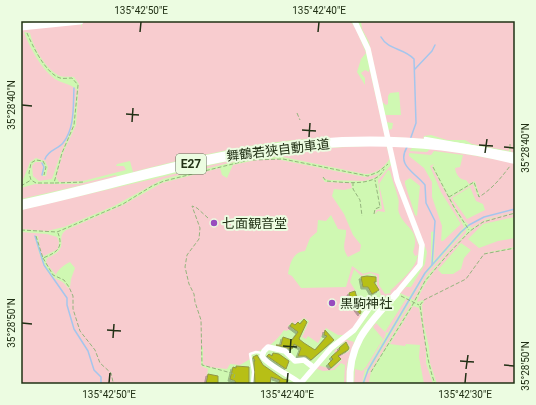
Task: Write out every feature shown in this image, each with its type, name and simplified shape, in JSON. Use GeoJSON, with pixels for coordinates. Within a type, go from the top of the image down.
{"type":"FeatureCollection","features":[{"type":"Feature","properties":{"kind":"highway","name":"舞鶴若狭自動車道"},"geometry":{"type":"LineString","coordinates":[[21,204],[236,154],[300,145],[364,142],[407,142],[513,156]]}},
{"type":"Feature","properties":{"kind":"street"},"geometry":{"type":"LineString","coordinates":[[21,27],[80,21]]}},
{"type":"Feature","properties":{"kind":"street"},"geometry":{"type":"LineString","coordinates":[[350,384],[350,364],[356,343],[366,328],[417,269],[421,260],[422,251],[419,235],[397,180],[368,49],[355,22]]}},
{"type":"Feature","properties":{"kind":"street"},"geometry":{"type":"LineString","coordinates":[[313,367],[304,360],[295,361],[285,351],[277,348],[268,347],[262,353],[264,359],[271,366],[284,372],[300,383],[331,348],[354,330],[373,303],[379,301],[387,305]]}},
{"type":"Feature","properties":{"kind":"lane"},"geometry":{"type":"LineString","coordinates":[[425,138],[513,156],[515,154]]}},
{"type":"Feature","properties":{"kind":"lane"},"geometry":{"type":"LineString","coordinates":[[252,384],[253,372],[250,354],[256,352],[262,353]]}},
{"type":"Feature","properties":{"kind":"path"},"geometry":{"type":"LineString","coordinates":[[27,33],[38,55],[52,73],[60,78],[72,78],[78,85],[74,126],[62,153],[54,183]]}},
{"type":"Feature","properties":{"kind":"path"},"geometry":{"type":"LineString","coordinates":[[297,112],[300,120]]}},
{"type":"Feature","properties":{"kind":"path"},"geometry":{"type":"LineString","coordinates":[[449,198],[474,182],[479,197],[487,192],[497,183],[510,166],[513,156],[510,144]]}},
{"type":"Feature","properties":{"kind":"path"},"geometry":{"type":"LineString","coordinates":[[21,230],[57,232],[122,204],[152,186],[164,181],[251,160],[283,158],[368,176],[384,169]]}},
{"type":"Feature","properties":{"kind":"path"},"geometry":{"type":"LineString","coordinates":[[31,180],[29,173],[30,166],[34,160],[41,160],[45,162],[44,175]]}},
{"type":"Feature","properties":{"kind":"path"},"geometry":{"type":"LineString","coordinates":[[323,177],[326,181],[375,180],[393,160]]}},
{"type":"Feature","properties":{"kind":"path"},"geometry":{"type":"LineString","coordinates":[[434,167],[449,198],[470,231]]}},
{"type":"Feature","properties":{"kind":"path"},"geometry":{"type":"LineString","coordinates":[[31,180],[36,182],[54,183],[88,181]]}},
{"type":"Feature","properties":{"kind":"path"},"geometry":{"type":"LineString","coordinates":[[21,186],[31,180]]}},
{"type":"Feature","properties":{"kind":"path"},"geometry":{"type":"LineString","coordinates":[[374,214],[375,209],[380,207],[375,180]]}},
{"type":"Feature","properties":{"kind":"path"},"geometry":{"type":"LineString","coordinates":[[353,181],[353,188],[360,200],[362,216]]}},
{"type":"Feature","properties":{"kind":"path"},"geometry":{"type":"LineString","coordinates":[[208,218],[197,208],[192,206],[200,228],[199,239],[186,258],[186,271],[201,320],[202,365],[235,374],[233,384]]}},
{"type":"Feature","properties":{"kind":"path"},"geometry":{"type":"LineString","coordinates":[[372,372],[428,277],[470,231],[487,220],[515,213]]}},
{"type":"Feature","properties":{"kind":"path"},"geometry":{"type":"LineString","coordinates":[[43,258],[55,254],[59,250],[61,242],[57,232]]}},
{"type":"Feature","properties":{"kind":"path"},"geometry":{"type":"LineString","coordinates":[[36,236],[43,258],[52,275],[62,278],[66,282],[73,296],[73,309],[80,331],[95,350],[100,363],[111,373],[113,383]]}},
{"type":"Feature","properties":{"kind":"path"},"geometry":{"type":"LineString","coordinates":[[420,305],[429,298],[466,279],[484,254],[515,248]]}},
{"type":"Feature","properties":{"kind":"path"},"geometry":{"type":"LineString","coordinates":[[407,298],[420,305]]}},
{"type":"Feature","properties":{"kind":"path"},"geometry":{"type":"LineString","coordinates":[[420,305],[428,363],[435,384]]}},
{"type":"Feature","properties":{"kind":"shaded area"},"geometry":{"type":"Polygon","coordinates":[[[82,21],[361,21],[351,22],[355,27],[366,53],[361,59],[357,72],[365,85],[365,78],[361,73],[365,70],[369,72],[369,67],[385,137],[285,141],[209,154],[133,172],[130,161],[117,164],[116,166],[124,166],[126,170],[83,181],[59,182],[56,177],[63,153],[76,125],[79,84],[74,77],[64,77],[53,72],[37,51],[30,33],[24,32],[29,45],[45,70],[55,79],[72,86],[77,90],[72,128],[52,179],[39,181],[33,176],[32,166],[35,162],[42,162],[42,176],[46,176],[48,167],[45,161],[36,158],[30,162],[21,185],[21,29],[81,24],[82,29],[82,21]]]}},
{"type":"Feature","properties":{"kind":"shaded area"},"geometry":{"type":"Polygon","coordinates":[[[361,21],[515,21],[515,153],[511,152],[509,146],[509,151],[472,144],[465,140],[447,140],[431,135],[424,136],[423,139],[389,137],[388,130],[392,129],[393,123],[386,122],[385,115],[401,115],[399,92],[390,93],[388,96],[388,104],[386,105],[382,102],[369,42],[362,29],[361,21]]]}},
{"type":"Feature","properties":{"kind":"shaded area"},"geometry":{"type":"Polygon","coordinates":[[[386,145],[390,158],[380,169],[369,174],[283,157],[246,159],[163,179],[114,206],[64,227],[47,231],[21,229],[21,210],[246,157],[308,149],[386,145]]]}},
{"type":"Feature","properties":{"kind":"shaded area"},"geometry":{"type":"Polygon","coordinates":[[[391,145],[412,148],[409,151],[427,152],[431,148],[515,163],[515,213],[487,219],[472,228],[463,219],[450,198],[473,184],[478,197],[480,197],[475,181],[469,184],[466,180],[460,178],[456,172],[455,168],[460,167],[463,155],[434,151],[431,155],[409,153],[409,156],[424,168],[432,182],[432,197],[442,226],[441,241],[443,241],[461,224],[441,192],[430,166],[434,164],[432,167],[464,227],[434,261],[435,231],[431,232],[431,264],[409,297],[400,293],[406,287],[411,287],[425,264],[427,252],[399,178],[391,145]],[[410,178],[405,181],[405,184],[415,215],[417,216],[420,186],[410,178]],[[470,187],[452,198],[467,219],[485,210],[483,204],[476,201],[470,187]]]}},
{"type":"Feature","properties":{"kind":"shaded area"},"geometry":{"type":"Polygon","coordinates":[[[276,159],[365,177],[380,174],[374,178],[364,181],[329,180],[322,178],[325,182],[351,183],[352,188],[344,190],[334,189],[332,196],[344,214],[353,235],[361,245],[360,251],[348,257],[344,250],[346,230],[338,229],[331,215],[326,221],[318,220],[317,232],[310,238],[305,251],[298,253],[295,256],[288,274],[292,276],[301,288],[346,287],[352,266],[363,274],[370,272],[379,274],[379,285],[385,294],[391,293],[390,291],[414,265],[418,255],[415,256],[413,252],[415,244],[414,234],[399,213],[399,200],[390,171],[388,170],[379,184],[385,212],[378,211],[375,214],[376,210],[382,209],[378,180],[391,165],[419,246],[418,264],[393,295],[382,297],[377,285],[377,276],[371,273],[361,276],[354,269],[350,282],[355,290],[348,293],[352,306],[362,317],[345,335],[338,335],[326,328],[318,343],[308,336],[306,339],[302,337],[309,321],[304,318],[295,324],[292,322],[288,326],[291,329],[286,331],[284,330],[269,346],[249,353],[250,359],[240,365],[230,364],[227,369],[208,367],[203,364],[203,347],[201,347],[201,366],[208,369],[206,384],[21,384],[21,232],[47,234],[57,237],[59,242],[58,249],[44,256],[41,254],[38,236],[35,236],[46,270],[68,288],[70,287],[75,268],[70,262],[62,267],[56,275],[46,263],[47,258],[59,251],[61,247],[61,237],[66,230],[123,205],[162,183],[220,168],[222,175],[227,178],[233,165],[256,160],[276,159]]]}},
{"type":"Feature","properties":{"kind":"shaded area"},"geometry":{"type":"Polygon","coordinates":[[[116,175],[117,177],[21,199],[21,188],[35,184],[79,184],[116,175]]]}},
{"type":"Feature","properties":{"kind":"shaded area"},"geometry":{"type":"Polygon","coordinates":[[[515,214],[515,217],[483,224],[468,239],[479,248],[498,241],[515,238],[515,247],[484,253],[515,249],[515,384],[437,384],[430,363],[429,347],[423,321],[422,305],[424,302],[423,300],[417,302],[421,292],[444,258],[464,237],[482,223],[490,219],[515,214]],[[461,243],[438,270],[442,274],[453,274],[461,269],[464,258],[471,250],[461,243]]]}},
{"type":"Feature","properties":{"kind":"shaded area"},"geometry":{"type":"Polygon","coordinates":[[[466,229],[466,233],[427,276],[414,300],[411,299],[425,275],[466,229]]]}},
{"type":"Feature","properties":{"kind":"shaded area"},"geometry":{"type":"Polygon","coordinates":[[[406,299],[408,300],[388,333],[386,332],[385,337],[367,369],[365,369],[362,384],[354,384],[355,369],[362,371],[366,367],[383,339],[373,327],[376,323],[385,332],[406,299]]]}},
{"type":"Feature","properties":{"kind":"shaded area"},"geometry":{"type":"Polygon","coordinates":[[[410,302],[411,305],[371,371],[369,382],[396,384],[365,384],[366,375],[370,372],[369,371],[410,302]]]}},
{"type":"Feature","properties":{"kind":"shaded area"},"geometry":{"type":"Polygon","coordinates":[[[413,306],[419,308],[426,347],[426,363],[433,384],[424,384],[419,357],[420,345],[406,344],[405,346],[390,344],[413,306]]]}},
{"type":"Feature","properties":{"kind":"shaded area"},"geometry":{"type":"Polygon","coordinates":[[[345,339],[354,342],[347,364],[346,384],[344,384],[345,365],[341,363],[334,370],[323,371],[314,368],[317,365],[332,369],[342,360],[334,351],[338,348],[342,355],[349,351],[350,347],[346,341],[336,347],[345,339]]]}},
{"type":"Feature","properties":{"kind":"building"},"geometry":{"type":"Polygon","coordinates":[[[361,277],[376,277],[376,282],[374,282],[379,290],[372,294],[368,287],[363,287],[361,277]]]}},
{"type":"Feature","properties":{"kind":"building"},"geometry":{"type":"Polygon","coordinates":[[[355,291],[361,312],[360,314],[353,305],[349,293],[355,291]]]}},
{"type":"Feature","properties":{"kind":"building"},"geometry":{"type":"Polygon","coordinates":[[[304,319],[307,322],[299,339],[304,343],[315,350],[327,336],[324,335],[325,330],[334,340],[311,360],[306,356],[298,356],[301,348],[294,344],[292,349],[276,345],[281,345],[283,337],[292,340],[298,332],[290,326],[292,323],[295,325],[298,322],[300,324],[304,319]]]}},
{"type":"Feature","properties":{"kind":"building"},"geometry":{"type":"Polygon","coordinates":[[[346,342],[349,348],[348,350],[338,356],[341,359],[331,368],[328,364],[333,359],[331,357],[346,342]]]}},
{"type":"Feature","properties":{"kind":"building"},"geometry":{"type":"Polygon","coordinates":[[[273,353],[279,354],[289,361],[286,369],[267,356],[269,354],[272,356],[273,353]]]}},
{"type":"Feature","properties":{"kind":"building"},"geometry":{"type":"Polygon","coordinates":[[[257,355],[263,365],[283,379],[288,380],[287,384],[278,384],[280,380],[271,377],[270,384],[255,384],[255,361],[253,357],[257,355]]]}},
{"type":"Feature","properties":{"kind":"building"},"geometry":{"type":"Polygon","coordinates":[[[236,366],[249,367],[249,384],[236,384],[235,381],[230,379],[233,367],[236,368],[236,366]]]}},
{"type":"Feature","properties":{"kind":"building"},"geometry":{"type":"Polygon","coordinates":[[[208,374],[218,376],[218,383],[206,384],[208,374]]]}},
{"type":"Feature","properties":{"kind":"waterway"},"geometry":{"type":"LineString","coordinates":[[381,37],[392,47],[410,55],[414,59],[416,123],[410,140]]}},
{"type":"Feature","properties":{"kind":"waterway"},"geometry":{"type":"LineString","coordinates":[[415,69],[432,51],[435,45]]}},
{"type":"Feature","properties":{"kind":"waterway"},"geometry":{"type":"LineString","coordinates":[[45,159],[48,154],[63,143],[70,131],[73,117],[74,88]]}},
{"type":"Feature","properties":{"kind":"waterway"},"geometry":{"type":"LineString","coordinates":[[407,147],[404,154],[405,164],[425,185],[426,203],[435,221],[432,265]]}},
{"type":"Feature","properties":{"kind":"waterway"},"geometry":{"type":"LineString","coordinates":[[42,163],[44,167],[42,175]]}},
{"type":"Feature","properties":{"kind":"waterway"},"geometry":{"type":"LineString","coordinates":[[363,384],[368,370],[425,273],[469,225],[484,217],[515,209]]}},
{"type":"Feature","properties":{"kind":"waterway"},"geometry":{"type":"LineString","coordinates":[[35,236],[44,265],[67,298],[67,305],[74,329],[88,351],[94,370],[101,377],[101,384]]}},
{"type":"Feature","properties":{"kind":"place","name":"七面観音堂"},"geometry":{"type":"Point","coordinates":[214,223]}},
{"type":"Feature","properties":{"kind":"place","name":"黒駒神社"},"geometry":{"type":"Point","coordinates":[332,303]}}]}
